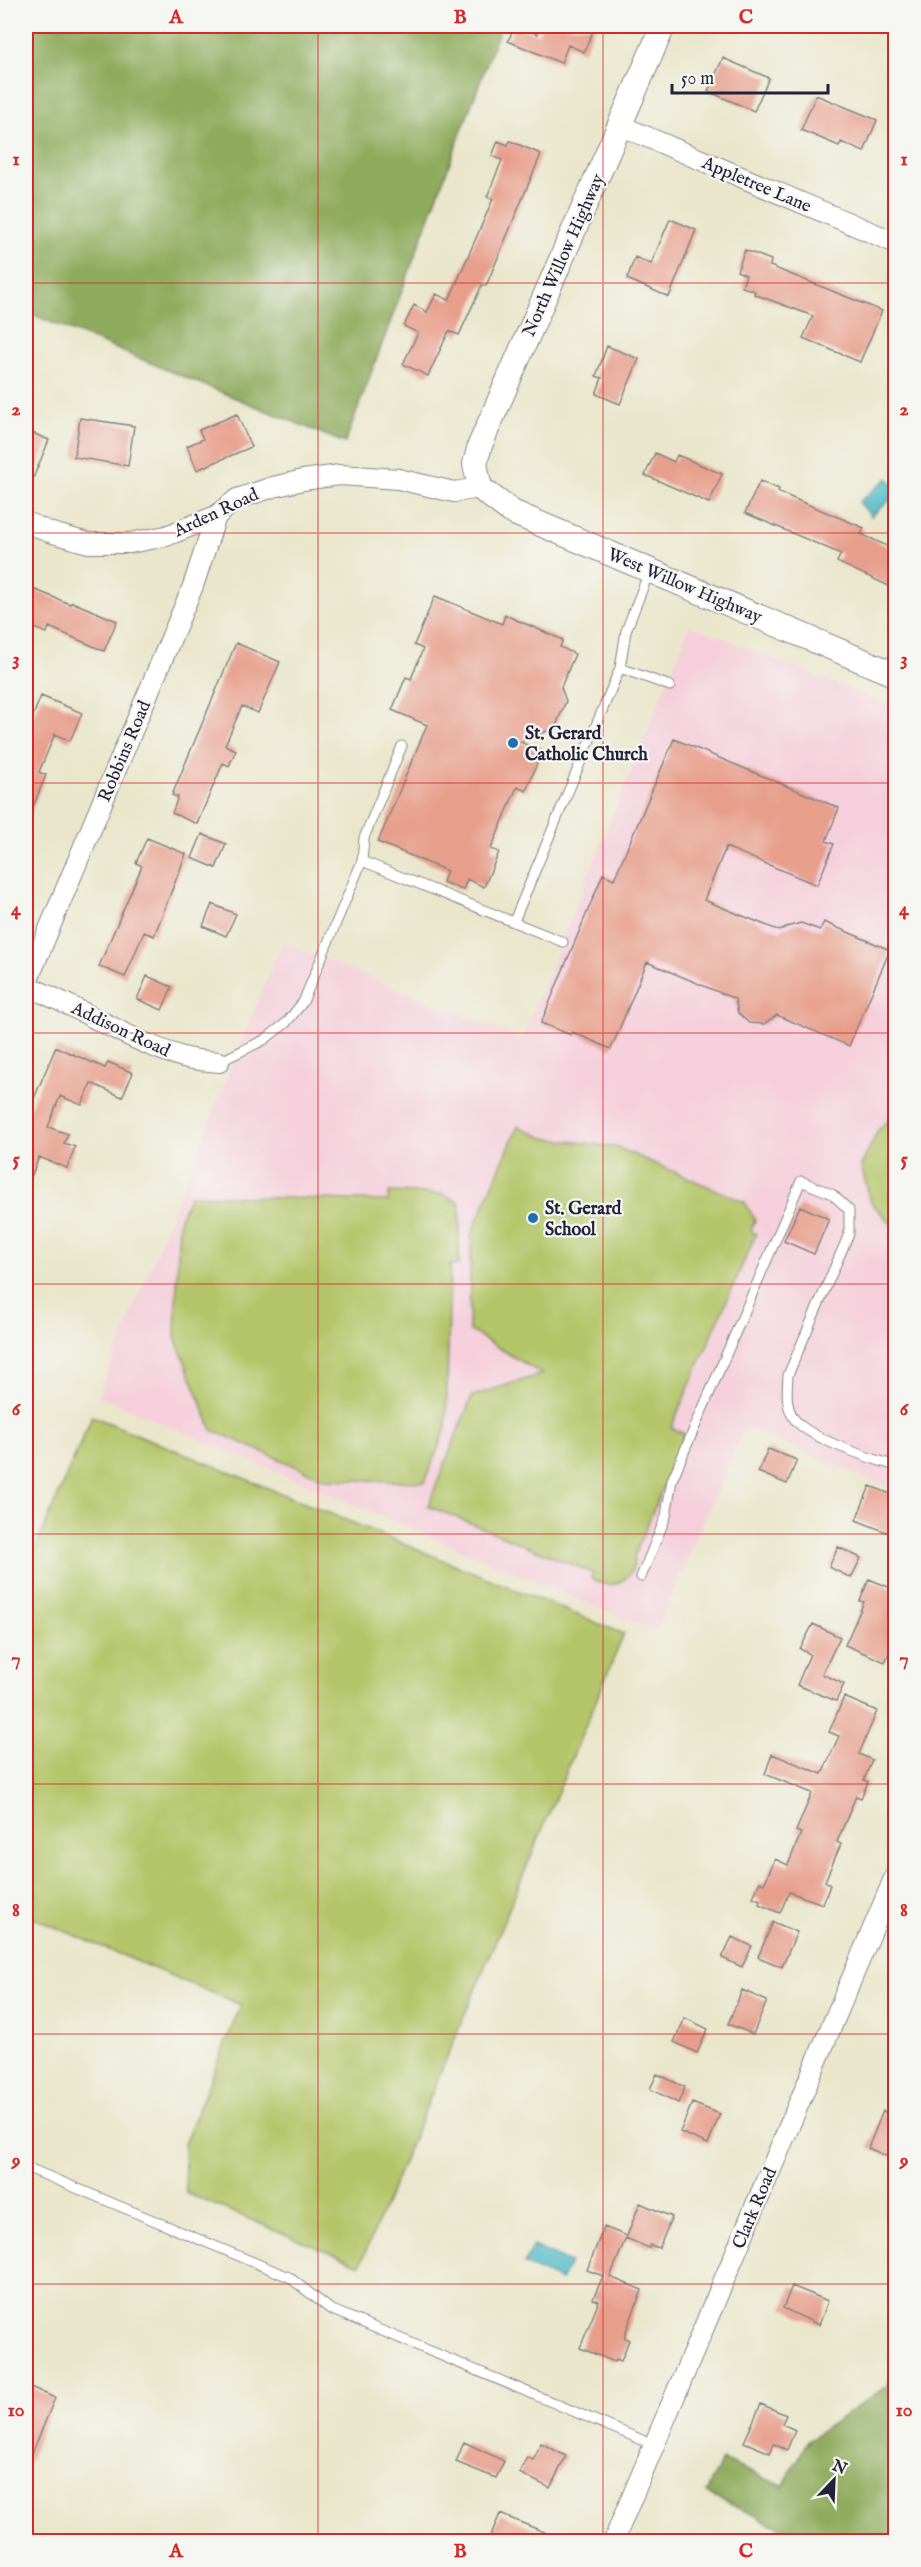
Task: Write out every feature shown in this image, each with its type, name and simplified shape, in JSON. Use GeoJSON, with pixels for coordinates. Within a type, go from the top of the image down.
{"type":"FeatureCollection","features":[{"type":"Feature","properties":{"kind":"street","name":"North Willow Highway"},"geometry":{"type":"LineString","coordinates":[[480,488],[475,464],[480,445],[663,26]]}},
{"type":"Feature","properties":{"kind":"street","name":"Appletree Lane"},"geometry":{"type":"LineString","coordinates":[[619,125],[896,243]]}},
{"type":"Feature","properties":{"kind":"street","name":"Arden Road"},"geometry":{"type":"LineString","coordinates":[[26,522],[49,532],[88,543],[130,543],[166,536],[216,516],[237,499],[273,487],[340,475],[398,478],[454,492],[480,488]]}},
{"type":"Feature","properties":{"kind":"street","name":"West Willow Highway"},"geometry":{"type":"LineString","coordinates":[[480,488],[512,512],[896,675]]}},
{"type":"Feature","properties":{"kind":"street","name":"Robbins Road"},"geometry":{"type":"LineString","coordinates":[[26,985],[193,586],[216,516]]}},
{"type":"Feature","properties":{"kind":"street","name":"Addison Road"},"geometry":{"type":"LineString","coordinates":[[26,985],[183,1057],[219,1062]]}},
{"type":"Feature","properties":{"kind":"street","name":"Clark Road"},"geometry":{"type":"LineString","coordinates":[[613,2541],[896,1874]]}},
{"type":"Feature","properties":{"kind":"lane"},"geometry":{"type":"LineString","coordinates":[[514,921],[620,668],[626,631],[650,570]]}},
{"type":"Feature","properties":{"kind":"lane"},"geometry":{"type":"LineString","coordinates":[[620,668],[670,686]]}},
{"type":"Feature","properties":{"kind":"lane"},"geometry":{"type":"LineString","coordinates":[[219,1062],[264,1040],[285,1023],[303,1002],[362,861],[364,838],[402,746]]}},
{"type":"Feature","properties":{"kind":"lane"},"geometry":{"type":"LineString","coordinates":[[362,861],[563,942]]}},
{"type":"Feature","properties":{"kind":"lane"},"geometry":{"type":"LineString","coordinates":[[641,1577],[666,1516],[672,1480],[801,1181],[832,1194],[849,1210],[849,1234],[788,1375],[786,1399],[794,1419],[809,1432],[872,1460],[896,1466]]}},
{"type":"Feature","properties":{"kind":"lane"},"geometry":{"type":"LineString","coordinates":[[26,2167],[289,2277],[330,2309],[654,2445]]}},
{"type":"Feature","properties":{"kind":"shaded area","name":"St. Gerard School"},"geometry":{"type":"Polygon","coordinates":[[[690,625],[895,708],[895,1491],[745,1427],[655,1632],[98,1396],[282,942],[522,1039],[690,625]]]}},
{"type":"Feature","properties":{"kind":"green space"},"geometry":{"type":"Polygon","coordinates":[[[26,26],[501,26],[345,443],[26,312],[26,26]]]}},
{"type":"Feature","properties":{"kind":"green space"},"geometry":{"type":"Polygon","coordinates":[[[895,1114],[895,1228],[871,1202],[861,1166],[878,1130],[895,1114]]]}},
{"type":"Feature","properties":{"kind":"green space"},"geometry":{"type":"Polygon","coordinates":[[[518,1126],[544,1138],[616,1147],[745,1202],[755,1220],[751,1231],[756,1234],[671,1428],[685,1434],[634,1557],[631,1572],[620,1582],[613,1584],[598,1582],[591,1578],[593,1573],[428,1506],[472,1396],[542,1374],[469,1330],[471,1235],[518,1126]]]}},
{"type":"Feature","properties":{"kind":"green space"},"geometry":{"type":"Polygon","coordinates":[[[389,1192],[443,1194],[460,1203],[459,1265],[450,1265],[446,1428],[425,1482],[325,1479],[212,1430],[175,1337],[179,1221],[190,1195],[388,1201],[389,1192]]]}},
{"type":"Feature","properties":{"kind":"green space"},"geometry":{"type":"Polygon","coordinates":[[[92,1416],[624,1634],[360,2265],[186,2193],[184,2144],[241,2005],[26,1915],[26,1570],[92,1416]]]}},
{"type":"Feature","properties":{"kind":"green space"},"geometry":{"type":"Polygon","coordinates":[[[895,2363],[895,2541],[809,2541],[706,2493],[722,2460],[783,2486],[808,2440],[887,2386],[895,2363]]]}},
{"type":"Feature","properties":{"kind":"water"},"geometry":{"type":"Polygon","coordinates":[[[888,478],[895,487],[895,496],[871,516],[859,502],[888,478]]]}},
{"type":"Feature","properties":{"kind":"water"},"geometry":{"type":"Polygon","coordinates":[[[533,2246],[570,2263],[561,2281],[524,2264],[533,2246]]]}},
{"type":"Feature","properties":{"kind":"building"},"geometry":{"type":"Polygon","coordinates":[[[515,26],[538,34],[541,26],[595,26],[584,52],[568,45],[561,63],[508,41],[515,26]]]}},
{"type":"Feature","properties":{"kind":"building"},"geometry":{"type":"Polygon","coordinates":[[[723,58],[769,78],[754,111],[708,91],[723,58]]]}},
{"type":"Feature","properties":{"kind":"building"},"geometry":{"type":"Polygon","coordinates":[[[816,95],[877,120],[864,152],[841,142],[839,146],[801,130],[816,95]]]}},
{"type":"Feature","properties":{"kind":"building"},"geometry":{"type":"Polygon","coordinates":[[[498,141],[508,145],[510,141],[541,154],[486,286],[482,285],[459,335],[449,331],[428,376],[403,364],[418,333],[404,326],[414,305],[427,312],[436,294],[449,300],[493,199],[487,197],[502,160],[492,156],[498,141]]]}},
{"type":"Feature","properties":{"kind":"building"},"geometry":{"type":"Polygon","coordinates":[[[670,219],[696,230],[669,297],[627,279],[635,257],[651,264],[670,219]]]}},
{"type":"Feature","properties":{"kind":"building"},"geometry":{"type":"Polygon","coordinates":[[[745,250],[771,260],[770,266],[882,311],[860,362],[803,338],[813,316],[754,294],[755,291],[742,287],[746,275],[737,271],[745,250]]]}},
{"type":"Feature","properties":{"kind":"building"},"geometry":{"type":"Polygon","coordinates":[[[607,346],[639,359],[620,404],[596,394],[602,378],[596,376],[607,346]]]}},
{"type":"Feature","properties":{"kind":"building"},"geometry":{"type":"Polygon","coordinates":[[[237,414],[251,447],[197,470],[187,446],[203,439],[199,430],[237,414]]]}},
{"type":"Feature","properties":{"kind":"building"},"geometry":{"type":"Polygon","coordinates":[[[80,418],[134,426],[128,466],[74,457],[80,418]]]}},
{"type":"Feature","properties":{"kind":"building"},"geometry":{"type":"Polygon","coordinates":[[[26,430],[49,440],[26,495],[26,430]]]}},
{"type":"Feature","properties":{"kind":"building"},"geometry":{"type":"Polygon","coordinates":[[[655,453],[674,462],[677,455],[722,474],[709,503],[645,475],[655,453]]]}},
{"type":"Feature","properties":{"kind":"building"},"geometry":{"type":"Polygon","coordinates":[[[760,481],[779,489],[778,492],[864,528],[861,534],[896,550],[896,571],[889,586],[837,562],[841,554],[745,513],[760,481]]]}},
{"type":"Feature","properties":{"kind":"building"},"geometry":{"type":"Polygon","coordinates":[[[26,586],[117,621],[104,651],[49,627],[47,633],[26,625],[26,586]]]}},
{"type":"Feature","properties":{"kind":"building","name":"St. Gerard Catholic Church"},"geometry":{"type":"Polygon","coordinates":[[[435,596],[502,624],[505,615],[563,640],[560,647],[575,654],[561,687],[566,701],[555,728],[520,742],[542,751],[526,791],[517,787],[491,849],[499,852],[484,887],[467,879],[463,890],[443,882],[447,871],[378,842],[427,725],[392,710],[406,677],[411,679],[423,649],[414,645],[435,596]]]}},
{"type":"Feature","properties":{"kind":"building"},"geometry":{"type":"Polygon","coordinates":[[[236,643],[280,662],[258,713],[242,706],[225,745],[236,750],[229,766],[223,763],[197,824],[172,813],[178,797],[172,795],[236,643]]]}},
{"type":"Feature","properties":{"kind":"building"},"geometry":{"type":"Polygon","coordinates":[[[41,696],[82,713],[70,741],[55,734],[39,772],[46,775],[26,824],[26,733],[41,696]]]}},
{"type":"Feature","properties":{"kind":"building"},"geometry":{"type":"Polygon","coordinates":[[[674,739],[839,808],[826,841],[834,844],[817,885],[726,847],[704,900],[780,931],[801,923],[820,930],[824,922],[890,950],[849,1046],[777,1015],[764,1024],[749,1023],[738,1013],[735,999],[647,962],[611,1049],[572,1032],[571,1035],[541,1023],[603,874],[614,879],[674,739]]]}},
{"type":"Feature","properties":{"kind":"building"},"geometry":{"type":"Polygon","coordinates":[[[202,834],[226,844],[216,868],[192,858],[202,834]]]}},
{"type":"Feature","properties":{"kind":"building"},"geometry":{"type":"Polygon","coordinates":[[[147,838],[186,854],[154,936],[144,932],[125,977],[99,966],[142,866],[136,863],[147,838]]]}},
{"type":"Feature","properties":{"kind":"building"},"geometry":{"type":"Polygon","coordinates":[[[212,904],[236,914],[226,936],[203,926],[212,904]]]}},
{"type":"Feature","properties":{"kind":"building"},"geometry":{"type":"Polygon","coordinates":[[[147,976],[172,987],[162,1010],[137,999],[147,976]]]}},
{"type":"Feature","properties":{"kind":"building"},"geometry":{"type":"Polygon","coordinates":[[[56,1047],[105,1068],[108,1062],[133,1073],[122,1097],[91,1083],[82,1105],[60,1096],[48,1127],[68,1134],[64,1143],[75,1147],[67,1168],[39,1157],[26,1190],[26,1117],[56,1047]]]}},
{"type":"Feature","properties":{"kind":"building"},"geometry":{"type":"Polygon","coordinates":[[[800,1206],[829,1219],[814,1254],[784,1241],[800,1206]]]}},
{"type":"Feature","properties":{"kind":"building"},"geometry":{"type":"Polygon","coordinates":[[[768,1449],[797,1460],[787,1484],[758,1472],[768,1449]]]}},
{"type":"Feature","properties":{"kind":"building"},"geometry":{"type":"Polygon","coordinates":[[[870,1486],[896,1496],[896,1536],[856,1520],[870,1486]]]}},
{"type":"Feature","properties":{"kind":"building"},"geometry":{"type":"Polygon","coordinates":[[[838,1547],[861,1558],[851,1578],[829,1567],[838,1547]]]}},
{"type":"Feature","properties":{"kind":"building"},"geometry":{"type":"Polygon","coordinates":[[[869,1579],[896,1590],[896,1637],[885,1662],[845,1645],[864,1602],[860,1601],[869,1579]]]}},
{"type":"Feature","properties":{"kind":"building"},"geometry":{"type":"Polygon","coordinates":[[[813,1624],[840,1637],[822,1674],[844,1684],[836,1701],[797,1685],[810,1654],[800,1649],[813,1624]]]}},
{"type":"Feature","properties":{"kind":"building"},"geometry":{"type":"Polygon","coordinates":[[[844,1697],[877,1711],[859,1754],[872,1760],[864,1780],[868,1782],[861,1798],[856,1796],[837,1842],[841,1844],[825,1881],[830,1885],[823,1904],[789,1892],[780,1913],[759,1904],[760,1900],[753,1897],[760,1882],[764,1884],[775,1859],[788,1865],[801,1833],[796,1831],[812,1793],[765,1774],[772,1754],[822,1774],[839,1736],[829,1732],[844,1697]]]}},
{"type":"Feature","properties":{"kind":"building"},"geometry":{"type":"Polygon","coordinates":[[[773,1922],[797,1932],[782,1967],[758,1957],[773,1922]]]}},
{"type":"Feature","properties":{"kind":"building"},"geometry":{"type":"Polygon","coordinates":[[[732,1937],[752,1946],[742,1967],[722,1958],[732,1937]]]}},
{"type":"Feature","properties":{"kind":"building"},"geometry":{"type":"Polygon","coordinates":[[[742,1990],[767,2001],[753,2034],[728,2024],[742,1990]]]}},
{"type":"Feature","properties":{"kind":"building"},"geometry":{"type":"Polygon","coordinates":[[[685,2018],[708,2029],[697,2053],[674,2042],[685,2018]]]}},
{"type":"Feature","properties":{"kind":"building"},"geometry":{"type":"Polygon","coordinates":[[[657,2074],[685,2087],[678,2103],[650,2089],[657,2074]]]}},
{"type":"Feature","properties":{"kind":"building"},"geometry":{"type":"Polygon","coordinates":[[[692,2103],[720,2114],[708,2144],[680,2132],[692,2103]]]}},
{"type":"Feature","properties":{"kind":"building"},"geometry":{"type":"Polygon","coordinates":[[[883,2111],[896,2116],[896,2148],[891,2158],[868,2148],[883,2111]]]}},
{"type":"Feature","properties":{"kind":"building"},"geometry":{"type":"Polygon","coordinates":[[[640,2203],[672,2217],[659,2248],[650,2245],[649,2248],[626,2238],[610,2277],[642,2290],[625,2334],[625,2338],[629,2340],[621,2361],[616,2359],[615,2362],[580,2348],[599,2301],[593,2299],[603,2276],[587,2270],[604,2227],[627,2236],[640,2203]]]}},
{"type":"Feature","properties":{"kind":"building"},"geometry":{"type":"Polygon","coordinates":[[[792,2286],[828,2301],[819,2325],[783,2308],[792,2286]]]}},
{"type":"Feature","properties":{"kind":"building"},"geometry":{"type":"Polygon","coordinates":[[[26,2385],[55,2398],[26,2468],[26,2385]]]}},
{"type":"Feature","properties":{"kind":"building"},"geometry":{"type":"Polygon","coordinates":[[[761,2404],[786,2415],[782,2424],[795,2430],[787,2450],[774,2444],[770,2453],[744,2442],[761,2404]]]}},
{"type":"Feature","properties":{"kind":"building"},"geometry":{"type":"Polygon","coordinates":[[[464,2442],[504,2461],[496,2478],[456,2462],[464,2442]]]}},
{"type":"Feature","properties":{"kind":"building"},"geometry":{"type":"Polygon","coordinates":[[[541,2443],[566,2456],[550,2488],[519,2473],[527,2457],[533,2460],[541,2443]]]}},
{"type":"Feature","properties":{"kind":"building"},"geometry":{"type":"Polygon","coordinates":[[[500,2514],[566,2541],[503,2541],[490,2537],[500,2514]]]}},
{"type":"Feature","properties":{"kind":"place","name":"St. Gerard Catholic Church"},"geometry":{"type":"Point","coordinates":[513,743]}},
{"type":"Feature","properties":{"kind":"place","name":"St. Gerard School"},"geometry":{"type":"Point","coordinates":[533,1218]}}]}
